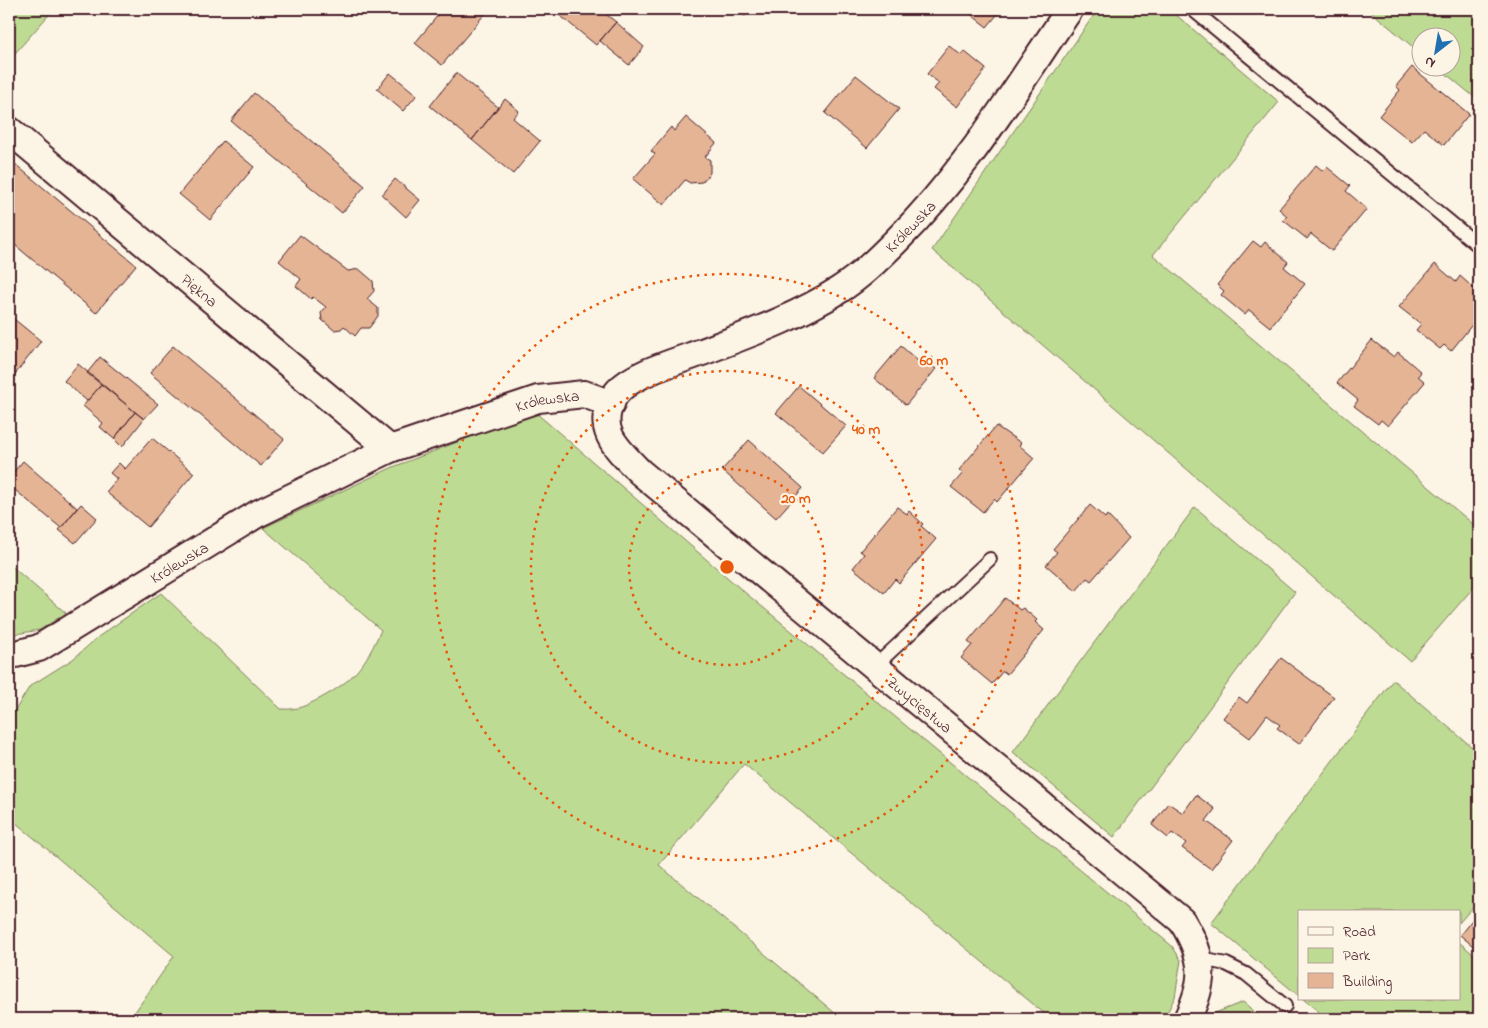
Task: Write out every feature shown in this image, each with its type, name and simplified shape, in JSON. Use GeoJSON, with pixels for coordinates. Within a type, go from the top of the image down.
{"type":"FeatureCollection","features":[{"type":"Feature","properties":{"kind":"street","name":"Królewska"},"geometry":{"type":"LineString","coordinates":[[9,654],[39,648],[257,514],[390,449],[538,399],[584,394],[611,404],[623,387],[657,368],[793,315],[840,290],[867,270],[942,193],[973,152],[1070,9]]}},
{"type":"Feature","properties":{"kind":"street","name":"Piękna"},"geometry":{"type":"LineString","coordinates":[[9,130],[390,449]]}},
{"type":"Feature","properties":{"kind":"street","name":"Zwycięstwa"},"geometry":{"type":"LineString","coordinates":[[611,404],[606,422],[609,437],[620,453],[640,472],[1182,921],[1196,942],[1201,959],[1200,984],[1187,1019]]}},
{"type":"Feature","properties":{"kind":"lane"},"geometry":{"type":"LineString","coordinates":[[1192,9],[1479,246]]}},
{"type":"Feature","properties":{"kind":"lane"},"geometry":{"type":"LineString","coordinates":[[874,667],[990,559]]}},
{"type":"Feature","properties":{"kind":"lane"},"geometry":{"type":"LineString","coordinates":[[1201,959],[1226,964],[1240,970],[1285,1006]]}},
{"type":"Feature","properties":{"kind":"green space"},"geometry":{"type":"Polygon","coordinates":[[[9,9],[54,9],[9,60],[9,9]]]}},
{"type":"Feature","properties":{"kind":"green space"},"geometry":{"type":"Polygon","coordinates":[[[1098,9],[1169,9],[1279,102],[1153,255],[1479,529],[1479,581],[1410,661],[932,250],[1098,9]]]}},
{"type":"Feature","properties":{"kind":"green space"},"geometry":{"type":"Polygon","coordinates":[[[1368,9],[1479,9],[1479,101],[1451,78],[1460,78],[1460,28],[1410,28],[1410,45],[1368,9]]]}},
{"type":"Feature","properties":{"kind":"green space"},"geometry":{"type":"Polygon","coordinates":[[[535,412],[742,590],[1172,946],[1181,960],[1175,997],[1164,1019],[1051,1019],[744,764],[659,865],[842,1019],[130,1019],[174,956],[9,817],[9,720],[30,686],[73,659],[98,637],[161,593],[281,709],[302,707],[321,698],[351,678],[364,662],[381,630],[263,528],[393,467],[535,412]]]}},
{"type":"Feature","properties":{"kind":"green space"},"geometry":{"type":"Polygon","coordinates":[[[1195,507],[1295,592],[1114,837],[1013,752],[1195,507]]]}},
{"type":"Feature","properties":{"kind":"green space"},"geometry":{"type":"Polygon","coordinates":[[[9,564],[66,613],[40,630],[9,635],[9,564]]]}},
{"type":"Feature","properties":{"kind":"green space"},"geometry":{"type":"Polygon","coordinates":[[[1393,680],[1479,753],[1479,900],[1460,922],[1460,910],[1298,910],[1298,995],[1211,923],[1393,680]]]}},
{"type":"Feature","properties":{"kind":"green space"},"geometry":{"type":"Polygon","coordinates":[[[1460,943],[1479,959],[1479,1019],[1328,1019],[1304,1000],[1460,1000],[1460,943]]]}},
{"type":"Feature","properties":{"kind":"green space"},"geometry":{"type":"Polygon","coordinates":[[[1243,1002],[1263,1019],[1208,1019],[1210,1015],[1243,1002]]]}},
{"type":"Feature","properties":{"kind":"building"},"geometry":{"type":"Polygon","coordinates":[[[443,9],[489,9],[442,65],[415,43],[443,9]]]}},
{"type":"Feature","properties":{"kind":"building"},"geometry":{"type":"Polygon","coordinates":[[[552,9],[599,9],[616,22],[596,45],[552,9]]]}},
{"type":"Feature","properties":{"kind":"building"},"geometry":{"type":"Polygon","coordinates":[[[735,9],[751,9],[745,16],[735,9]]]}},
{"type":"Feature","properties":{"kind":"building"},"geometry":{"type":"Polygon","coordinates":[[[964,9],[1002,9],[987,27],[964,9]]]}},
{"type":"Feature","properties":{"kind":"building"},"geometry":{"type":"Polygon","coordinates":[[[616,22],[644,47],[629,65],[600,41],[616,22]]]}},
{"type":"Feature","properties":{"kind":"building"},"geometry":{"type":"Polygon","coordinates":[[[949,46],[961,55],[964,51],[986,69],[957,107],[934,89],[939,83],[927,74],[949,46]]]}},
{"type":"Feature","properties":{"kind":"building"},"geometry":{"type":"Polygon","coordinates":[[[1410,69],[1410,78],[1425,78],[1469,114],[1444,145],[1424,129],[1412,142],[1379,116],[1400,90],[1396,86],[1410,69]]]}},
{"type":"Feature","properties":{"kind":"building"},"geometry":{"type":"Polygon","coordinates":[[[390,73],[417,95],[403,111],[377,89],[390,73]]]}},
{"type":"Feature","properties":{"kind":"building"},"geometry":{"type":"Polygon","coordinates":[[[456,73],[498,107],[472,140],[430,106],[456,73]]]}},
{"type":"Feature","properties":{"kind":"building"},"geometry":{"type":"Polygon","coordinates":[[[856,75],[899,109],[867,148],[825,113],[856,75]]]}},
{"type":"Feature","properties":{"kind":"building"},"geometry":{"type":"Polygon","coordinates":[[[254,93],[365,186],[342,213],[231,121],[254,93]]]}},
{"type":"Feature","properties":{"kind":"building"},"geometry":{"type":"Polygon","coordinates":[[[505,99],[519,111],[513,118],[540,141],[513,174],[472,140],[505,99]]]}},
{"type":"Feature","properties":{"kind":"building"},"geometry":{"type":"Polygon","coordinates":[[[686,117],[716,143],[705,157],[710,160],[710,173],[702,182],[690,183],[685,180],[664,205],[633,179],[655,154],[651,151],[671,127],[674,131],[686,117]]]}},
{"type":"Feature","properties":{"kind":"building"},"geometry":{"type":"Polygon","coordinates":[[[223,141],[254,167],[210,220],[179,194],[223,141]]]}},
{"type":"Feature","properties":{"kind":"building"},"geometry":{"type":"Polygon","coordinates":[[[9,159],[136,265],[96,313],[9,240],[9,159]]]}},
{"type":"Feature","properties":{"kind":"building"},"geometry":{"type":"Polygon","coordinates":[[[1316,165],[1323,171],[1327,167],[1350,186],[1346,191],[1367,209],[1332,251],[1311,234],[1307,239],[1283,220],[1287,216],[1279,209],[1316,165]]]}},
{"type":"Feature","properties":{"kind":"building"},"geometry":{"type":"Polygon","coordinates":[[[395,179],[420,200],[406,217],[382,195],[395,179]]]}},
{"type":"Feature","properties":{"kind":"building"},"geometry":{"type":"Polygon","coordinates":[[[300,235],[348,271],[359,269],[373,281],[374,291],[367,299],[378,308],[378,316],[369,328],[361,328],[355,336],[344,326],[341,329],[334,330],[322,320],[321,313],[326,307],[313,297],[311,299],[296,286],[301,279],[279,261],[300,235]]]}},
{"type":"Feature","properties":{"kind":"building"},"geometry":{"type":"Polygon","coordinates":[[[1253,241],[1261,247],[1265,242],[1288,262],[1284,267],[1305,284],[1270,327],[1249,310],[1245,315],[1221,295],[1224,291],[1217,285],[1253,241]]]}},
{"type":"Feature","properties":{"kind":"building"},"geometry":{"type":"Polygon","coordinates":[[[1435,264],[1456,282],[1460,276],[1479,293],[1479,316],[1451,351],[1444,345],[1440,349],[1416,330],[1421,324],[1399,307],[1435,264]]]}},
{"type":"Feature","properties":{"kind":"building"},"geometry":{"type":"Polygon","coordinates":[[[9,315],[41,341],[9,382],[9,315]]]}},
{"type":"Feature","properties":{"kind":"building"},"geometry":{"type":"Polygon","coordinates":[[[1372,340],[1394,357],[1398,352],[1421,372],[1418,376],[1425,382],[1388,426],[1381,420],[1378,424],[1354,406],[1358,400],[1337,383],[1372,340]]]}},
{"type":"Feature","properties":{"kind":"building"},"geometry":{"type":"Polygon","coordinates":[[[173,346],[284,439],[261,466],[150,373],[173,346]]]}},
{"type":"Feature","properties":{"kind":"building"},"geometry":{"type":"Polygon","coordinates":[[[901,346],[918,361],[921,357],[936,369],[906,405],[874,378],[901,346]]]}},
{"type":"Feature","properties":{"kind":"building"},"geometry":{"type":"Polygon","coordinates":[[[100,357],[158,404],[144,419],[87,373],[100,357]]]}},
{"type":"Feature","properties":{"kind":"building"},"geometry":{"type":"Polygon","coordinates":[[[78,364],[102,384],[87,401],[64,381],[78,364]]]}},
{"type":"Feature","properties":{"kind":"building"},"geometry":{"type":"Polygon","coordinates":[[[102,384],[135,412],[114,439],[100,427],[103,423],[83,406],[102,384]]]}},
{"type":"Feature","properties":{"kind":"building"},"geometry":{"type":"Polygon","coordinates":[[[799,386],[846,426],[823,452],[776,413],[799,386]]]}},
{"type":"Feature","properties":{"kind":"building"},"geometry":{"type":"Polygon","coordinates":[[[135,412],[144,419],[122,447],[114,439],[135,412]]]}},
{"type":"Feature","properties":{"kind":"building"},"geometry":{"type":"Polygon","coordinates":[[[996,426],[1021,443],[1019,445],[1034,458],[997,502],[994,499],[983,512],[951,487],[963,473],[959,470],[996,426]]]}},
{"type":"Feature","properties":{"kind":"building"},"geometry":{"type":"Polygon","coordinates":[[[152,438],[194,473],[148,527],[106,492],[117,479],[110,473],[119,463],[125,469],[152,438]]]}},
{"type":"Feature","properties":{"kind":"building"},"geometry":{"type":"Polygon","coordinates":[[[749,440],[803,488],[776,518],[722,470],[749,440]]]}},
{"type":"Feature","properties":{"kind":"building"},"geometry":{"type":"Polygon","coordinates":[[[23,461],[77,508],[61,528],[9,485],[9,477],[23,461]]]}},
{"type":"Feature","properties":{"kind":"building"},"geometry":{"type":"Polygon","coordinates":[[[81,504],[97,518],[75,543],[59,530],[81,504]]]}},
{"type":"Feature","properties":{"kind":"building"},"geometry":{"type":"Polygon","coordinates":[[[1090,505],[1105,518],[1107,515],[1129,538],[1091,581],[1087,578],[1076,591],[1046,565],[1057,552],[1053,549],[1090,505]]]}},
{"type":"Feature","properties":{"kind":"building"},"geometry":{"type":"Polygon","coordinates":[[[897,507],[907,514],[909,511],[923,524],[921,526],[936,539],[899,583],[895,579],[884,593],[853,568],[864,554],[860,551],[897,507]]]}},
{"type":"Feature","properties":{"kind":"building"},"geometry":{"type":"Polygon","coordinates":[[[1005,598],[1020,610],[1023,608],[1037,620],[1035,622],[1044,630],[1007,674],[1003,671],[992,684],[961,658],[972,645],[968,642],[1005,598]]]}},
{"type":"Feature","properties":{"kind":"building"},"geometry":{"type":"Polygon","coordinates":[[[1281,658],[1334,697],[1299,744],[1277,728],[1280,725],[1267,715],[1250,738],[1223,718],[1239,697],[1247,703],[1281,658]]]}},
{"type":"Feature","properties":{"kind":"building"},"geometry":{"type":"Polygon","coordinates":[[[1196,795],[1215,809],[1206,821],[1233,840],[1211,869],[1182,848],[1186,843],[1172,833],[1168,838],[1152,825],[1168,803],[1183,813],[1196,795]]]}},
{"type":"Feature","properties":{"kind":"building"},"geometry":{"type":"Polygon","coordinates":[[[1479,911],[1479,951],[1460,935],[1479,911]]]}}]}
